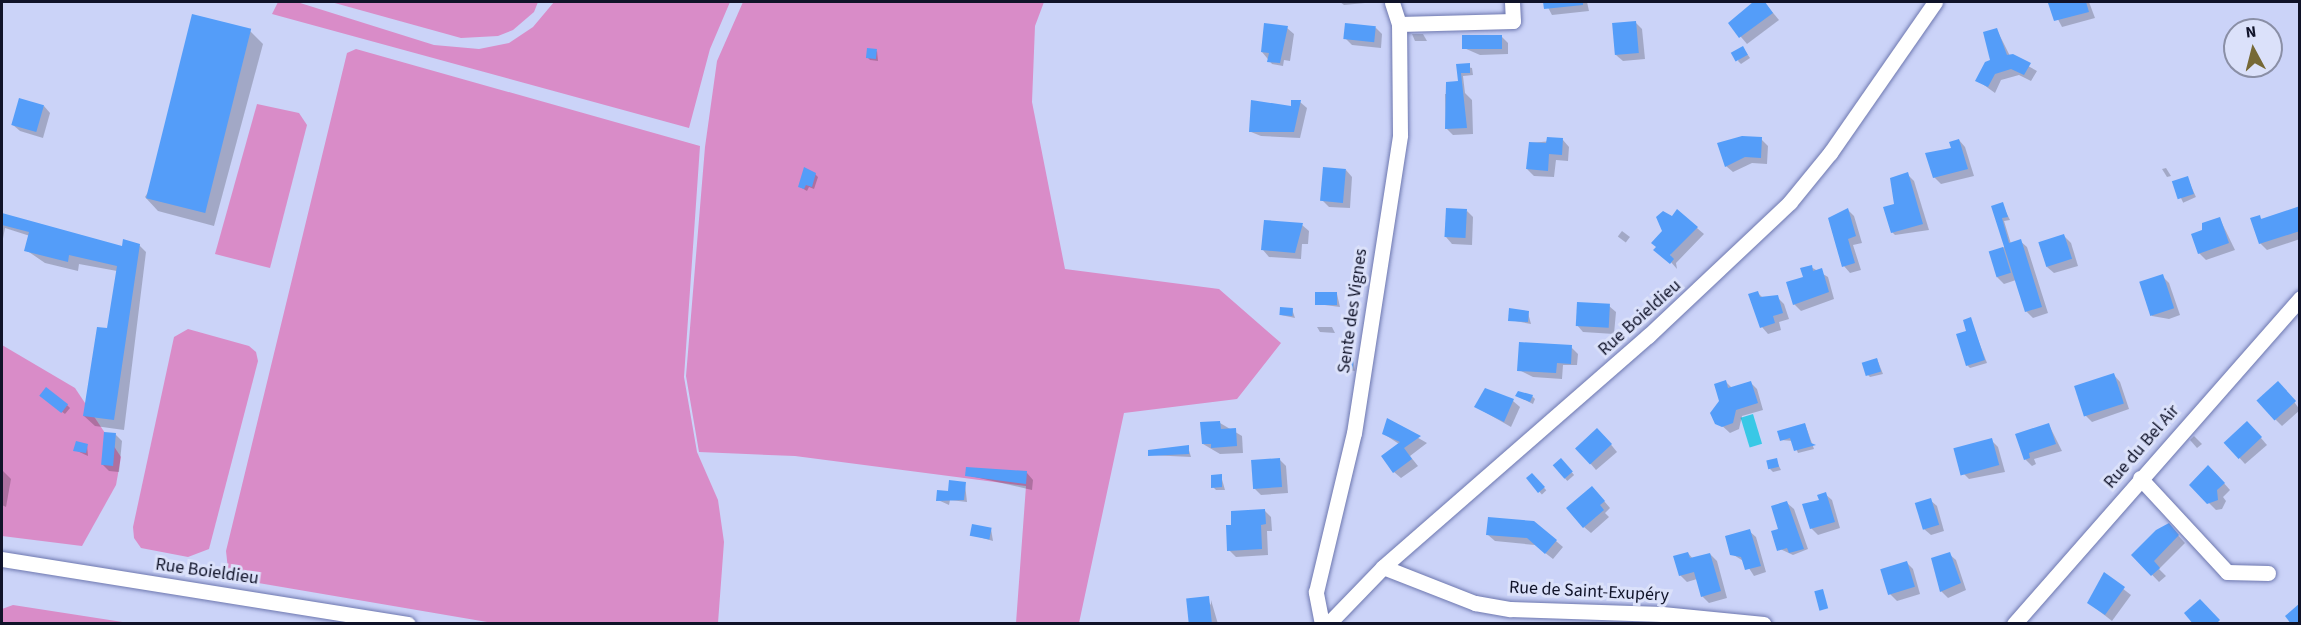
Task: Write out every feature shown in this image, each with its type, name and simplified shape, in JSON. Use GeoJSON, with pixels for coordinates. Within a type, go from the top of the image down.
{"type":"FeatureCollection","features":[{"type":"Feature","properties":{"kind":"street","name":"Sente des Vignes"},"geometry":{"type":"LineString","coordinates":[[1322,624],[1316,592],[1356,422],[1400,135],[1399,24],[1392,2]]}},
{"type":"Feature","properties":{"kind":"street"},"geometry":{"type":"LineString","coordinates":[[1399,24],[1513,21],[1512,2]]}},
{"type":"Feature","properties":{"kind":"street","name":"Rue Boieldieu"},"geometry":{"type":"LineString","coordinates":[[1328,624],[1383,567],[1632,351],[1790,202],[1830,153],[1935,2]]}},
{"type":"Feature","properties":{"kind":"street","name":"Rue du Bel Air"},"geometry":{"type":"LineString","coordinates":[[2014,624],[2300,298]]}},
{"type":"Feature","properties":{"kind":"street"},"geometry":{"type":"LineString","coordinates":[[2140,478],[2227,572],[2268,573]]}},
{"type":"Feature","properties":{"kind":"street","name":"Rue Boieldieu"},"geometry":{"type":"LineString","coordinates":[[2,559],[408,624]]}},
{"type":"Feature","properties":{"kind":"street","name":"Rue de Saint-Exupéry"},"geometry":{"type":"LineString","coordinates":[[1383,567],[1475,603],[1510,609],[1662,614],[1764,624]]}},
{"type":"Feature","properties":{"kind":"shaded area"},"geometry":{"type":"Polygon","coordinates":[[[278,2],[297,2],[434,45],[479,49],[509,43],[533,27],[554,2],[730,2],[710,49],[689,128],[272,14],[278,2]]]}},
{"type":"Feature","properties":{"kind":"shaded area"},"geometry":{"type":"Polygon","coordinates":[[[331,2],[538,2],[534,12],[513,30],[498,36],[461,38],[331,2]]]}},
{"type":"Feature","properties":{"kind":"shaded area"},"geometry":{"type":"Polygon","coordinates":[[[743,2],[1044,2],[1035,26],[1032,102],[1065,269],[1219,289],[1281,343],[1237,399],[1124,413],[1079,623],[1016,623],[1026,486],[795,456],[699,452],[686,376],[705,147],[717,61],[743,2]]]}},
{"type":"Feature","properties":{"kind":"shaded area"},"geometry":{"type":"Polygon","coordinates":[[[356,49],[700,146],[684,377],[697,452],[718,500],[724,542],[718,623],[493,623],[229,578],[226,551],[347,53],[356,49]]]}},
{"type":"Feature","properties":{"kind":"shaded area"},"geometry":{"type":"Polygon","coordinates":[[[257,104],[299,113],[307,125],[270,268],[215,254],[257,104]]]}},
{"type":"Feature","properties":{"kind":"shaded area"},"geometry":{"type":"Polygon","coordinates":[[[188,329],[249,346],[256,352],[258,361],[209,549],[188,557],[141,548],[134,538],[133,527],[174,337],[188,329]]]}},
{"type":"Feature","properties":{"kind":"shaded area"},"geometry":{"type":"Polygon","coordinates":[[[2,345],[75,388],[121,457],[116,485],[82,546],[2,536],[2,345]]]}},
{"type":"Feature","properties":{"kind":"shaded area"},"geometry":{"type":"Polygon","coordinates":[[[13,605],[129,623],[2,623],[2,609],[13,605]]]}},
{"type":"Feature","properties":{"kind":"water"},"geometry":{"type":"Polygon","coordinates":[[[1753,414],[1762,444],[1750,447],[1741,418],[1753,414]]]}},
{"type":"Feature","properties":{"kind":"building"},"geometry":{"type":"Polygon","coordinates":[[[1543,2],[1583,2],[1583,5],[1544,9],[1543,2]]]}},
{"type":"Feature","properties":{"kind":"building"},"geometry":{"type":"Polygon","coordinates":[[[1753,2],[1765,2],[1773,13],[1739,38],[1728,23],[1753,2]]]}},
{"type":"Feature","properties":{"kind":"building"},"geometry":{"type":"Polygon","coordinates":[[[2086,2],[2089,12],[2054,21],[2048,3],[2086,2]]]}},
{"type":"Feature","properties":{"kind":"building"},"geometry":{"type":"Polygon","coordinates":[[[192,14],[251,29],[205,213],[146,198],[192,14]]]}},
{"type":"Feature","properties":{"kind":"building"},"geometry":{"type":"Polygon","coordinates":[[[1636,21],[1639,53],[1615,55],[1612,23],[1636,21]]]}},
{"type":"Feature","properties":{"kind":"building"},"geometry":{"type":"Polygon","coordinates":[[[1264,23],[1288,26],[1280,63],[1267,62],[1269,53],[1261,52],[1264,23]]]}},
{"type":"Feature","properties":{"kind":"building"},"geometry":{"type":"Polygon","coordinates":[[[1345,23],[1376,26],[1374,42],[1343,39],[1345,23]]]}},
{"type":"Feature","properties":{"kind":"building"},"geometry":{"type":"Polygon","coordinates":[[[1997,28],[2007,55],[2013,54],[2031,63],[2024,75],[2011,69],[1995,74],[1988,87],[1975,81],[1985,62],[1990,60],[1983,32],[1997,28]]]}},
{"type":"Feature","properties":{"kind":"building"},"geometry":{"type":"Polygon","coordinates":[[[1462,35],[1502,35],[1502,49],[1462,49],[1462,35]]]}},
{"type":"Feature","properties":{"kind":"building"},"geometry":{"type":"Polygon","coordinates":[[[1743,46],[1748,55],[1736,62],[1731,53],[1743,46]]]}},
{"type":"Feature","properties":{"kind":"building"},"geometry":{"type":"Polygon","coordinates":[[[867,48],[877,49],[876,59],[866,58],[867,48]]]}},
{"type":"Feature","properties":{"kind":"building"},"geometry":{"type":"Polygon","coordinates":[[[1470,63],[1470,73],[1461,73],[1467,128],[1445,129],[1446,82],[1458,81],[1456,64],[1470,63]]]}},
{"type":"Feature","properties":{"kind":"building"},"geometry":{"type":"Polygon","coordinates":[[[19,98],[44,105],[36,132],[11,125],[19,98]]]}},
{"type":"Feature","properties":{"kind":"building"},"geometry":{"type":"Polygon","coordinates":[[[1251,100],[1291,106],[1291,100],[1301,100],[1294,132],[1249,132],[1251,100]]]}},
{"type":"Feature","properties":{"kind":"building"},"geometry":{"type":"Polygon","coordinates":[[[1742,136],[1762,137],[1761,158],[1745,157],[1725,167],[1717,143],[1742,136]]]}},
{"type":"Feature","properties":{"kind":"building"},"geometry":{"type":"Polygon","coordinates":[[[1547,137],[1563,138],[1562,155],[1549,154],[1548,171],[1526,169],[1529,142],[1546,143],[1547,137]]]}},
{"type":"Feature","properties":{"kind":"building"},"geometry":{"type":"Polygon","coordinates":[[[1959,139],[1968,169],[1933,178],[1925,153],[1951,148],[1949,142],[1959,139]]]}},
{"type":"Feature","properties":{"kind":"building"},"geometry":{"type":"Polygon","coordinates":[[[804,167],[816,173],[812,187],[806,185],[804,189],[798,187],[804,167]]]}},
{"type":"Feature","properties":{"kind":"building"},"geometry":{"type":"Polygon","coordinates":[[[1323,167],[1346,169],[1343,203],[1320,201],[1323,167]]]}},
{"type":"Feature","properties":{"kind":"building"},"geometry":{"type":"Polygon","coordinates":[[[1908,172],[1923,224],[1891,233],[1883,207],[1894,204],[1890,178],[1908,172]]]}},
{"type":"Feature","properties":{"kind":"building"},"geometry":{"type":"Polygon","coordinates":[[[2188,176],[2194,194],[2178,199],[2172,181],[2188,176]]]}},
{"type":"Feature","properties":{"kind":"building"},"geometry":{"type":"Polygon","coordinates":[[[2003,202],[2008,217],[2002,218],[2009,243],[2021,239],[2042,307],[2025,312],[1991,206],[2003,202]]]}},
{"type":"Feature","properties":{"kind":"building"},"geometry":{"type":"Polygon","coordinates":[[[2300,206],[2300,231],[2259,244],[2250,218],[2260,215],[2261,219],[2300,206]]]}},
{"type":"Feature","properties":{"kind":"building"},"geometry":{"type":"Polygon","coordinates":[[[1446,208],[1467,209],[1465,238],[1444,237],[1446,208]]]}},
{"type":"Feature","properties":{"kind":"building"},"geometry":{"type":"Polygon","coordinates":[[[1848,208],[1856,236],[1848,239],[1855,263],[1842,267],[1828,218],[1848,208]]]}},
{"type":"Feature","properties":{"kind":"building"},"geometry":{"type":"Polygon","coordinates":[[[1677,209],[1698,227],[1670,255],[1674,259],[1670,264],[1653,250],[1656,247],[1651,243],[1662,231],[1656,217],[1663,211],[1672,216],[1677,209]]]}},
{"type":"Feature","properties":{"kind":"building"},"geometry":{"type":"Polygon","coordinates":[[[2,213],[122,246],[123,239],[140,244],[114,420],[83,416],[97,327],[107,328],[117,266],[69,255],[68,262],[24,251],[29,232],[2,225],[2,213]]]}},
{"type":"Feature","properties":{"kind":"building"},"geometry":{"type":"Polygon","coordinates":[[[2220,217],[2229,243],[2198,254],[2191,234],[2202,230],[2202,223],[2220,217]]]}},
{"type":"Feature","properties":{"kind":"building"},"geometry":{"type":"Polygon","coordinates":[[[1264,220],[1303,223],[1295,253],[1261,250],[1264,220]]]}},
{"type":"Feature","properties":{"kind":"building"},"geometry":{"type":"Polygon","coordinates":[[[2064,234],[2072,259],[2046,267],[2038,242],[2064,234]]]}},
{"type":"Feature","properties":{"kind":"building"},"geometry":{"type":"Polygon","coordinates":[[[2003,247],[2011,273],[1997,277],[1989,251],[2003,247]]]}},
{"type":"Feature","properties":{"kind":"building"},"geometry":{"type":"Polygon","coordinates":[[[1812,265],[1813,271],[1822,268],[1829,292],[1793,305],[1786,282],[1803,277],[1800,268],[1812,265]]]}},
{"type":"Feature","properties":{"kind":"building"},"geometry":{"type":"Polygon","coordinates":[[[2163,274],[2174,308],[2150,316],[2139,282],[2163,274]]]}},
{"type":"Feature","properties":{"kind":"building"},"geometry":{"type":"Polygon","coordinates":[[[1758,291],[1760,297],[1778,295],[1783,313],[1773,316],[1775,323],[1760,328],[1748,294],[1758,291]]]}},
{"type":"Feature","properties":{"kind":"building"},"geometry":{"type":"Polygon","coordinates":[[[1315,292],[1337,292],[1337,305],[1315,305],[1315,292]]]}},
{"type":"Feature","properties":{"kind":"building"},"geometry":{"type":"Polygon","coordinates":[[[1577,302],[1610,304],[1609,328],[1576,326],[1577,302]]]}},
{"type":"Feature","properties":{"kind":"building"},"geometry":{"type":"Polygon","coordinates":[[[1280,307],[1293,308],[1292,316],[1279,315],[1280,307]]]}},
{"type":"Feature","properties":{"kind":"building"},"geometry":{"type":"Polygon","coordinates":[[[1509,308],[1529,311],[1528,322],[1508,321],[1509,308]]]}},
{"type":"Feature","properties":{"kind":"building"},"geometry":{"type":"Polygon","coordinates":[[[1971,317],[1985,360],[1966,366],[1956,334],[1966,331],[1963,320],[1971,317]]]}},
{"type":"Feature","properties":{"kind":"building"},"geometry":{"type":"Polygon","coordinates":[[[1519,342],[1572,345],[1571,364],[1557,363],[1556,373],[1517,371],[1519,342]]]}},
{"type":"Feature","properties":{"kind":"building"},"geometry":{"type":"Polygon","coordinates":[[[1344,356],[1354,357],[1353,369],[1343,368],[1344,356]]]}},
{"type":"Feature","properties":{"kind":"building"},"geometry":{"type":"Polygon","coordinates":[[[1877,358],[1881,371],[1866,376],[1862,363],[1877,358]]]}},
{"type":"Feature","properties":{"kind":"building"},"geometry":{"type":"Polygon","coordinates":[[[2114,373],[2124,403],[2084,416],[2074,386],[2114,373]]]}},
{"type":"Feature","properties":{"kind":"building"},"geometry":{"type":"Polygon","coordinates":[[[1726,380],[1728,388],[1751,381],[1758,403],[1736,410],[1733,423],[1722,427],[1715,424],[1710,413],[1719,401],[1714,384],[1726,380]]]}},
{"type":"Feature","properties":{"kind":"building"},"geometry":{"type":"Polygon","coordinates":[[[2278,381],[2296,401],[2275,420],[2256,400],[2278,381]]]}},
{"type":"Feature","properties":{"kind":"building"},"geometry":{"type":"Polygon","coordinates":[[[46,387],[68,404],[61,413],[39,396],[46,387]]]}},
{"type":"Feature","properties":{"kind":"building"},"geometry":{"type":"Polygon","coordinates":[[[1485,388],[1514,399],[1504,422],[1474,407],[1485,388]]]}},
{"type":"Feature","properties":{"kind":"building"},"geometry":{"type":"Polygon","coordinates":[[[1518,391],[1533,395],[1530,402],[1515,396],[1518,391]]]}},
{"type":"Feature","properties":{"kind":"building"},"geometry":{"type":"Polygon","coordinates":[[[1387,418],[1421,436],[1404,448],[1412,459],[1393,473],[1381,456],[1400,442],[1382,434],[1387,418]]]}},
{"type":"Feature","properties":{"kind":"building"},"geometry":{"type":"Polygon","coordinates":[[[1220,421],[1221,429],[1236,428],[1237,446],[1211,448],[1211,444],[1202,444],[1200,422],[1220,421]]]}},
{"type":"Feature","properties":{"kind":"building"},"geometry":{"type":"Polygon","coordinates":[[[2247,421],[2262,437],[2239,459],[2224,443],[2247,421]]]}},
{"type":"Feature","properties":{"kind":"building"},"geometry":{"type":"Polygon","coordinates":[[[1805,423],[1811,443],[1816,445],[1794,451],[1790,438],[1780,441],[1777,431],[1805,423]]]}},
{"type":"Feature","properties":{"kind":"building"},"geometry":{"type":"Polygon","coordinates":[[[2049,423],[2056,444],[2029,453],[2030,458],[2024,460],[2015,434],[2049,423]]]}},
{"type":"Feature","properties":{"kind":"building"},"geometry":{"type":"Polygon","coordinates":[[[1597,428],[1612,444],[1590,465],[1575,448],[1597,428]]]}},
{"type":"Feature","properties":{"kind":"building"},"geometry":{"type":"Polygon","coordinates":[[[104,432],[116,433],[113,466],[101,465],[104,432]]]}},
{"type":"Feature","properties":{"kind":"building"},"geometry":{"type":"Polygon","coordinates":[[[1992,438],[1999,465],[1961,475],[1953,448],[1992,438]]]}},
{"type":"Feature","properties":{"kind":"building"},"geometry":{"type":"Polygon","coordinates":[[[76,441],[88,444],[86,453],[73,451],[76,441]]]}},
{"type":"Feature","properties":{"kind":"building"},"geometry":{"type":"Polygon","coordinates":[[[1189,445],[1189,454],[1148,456],[1148,450],[1189,445]]]}},
{"type":"Feature","properties":{"kind":"building"},"geometry":{"type":"Polygon","coordinates":[[[1280,458],[1282,487],[1253,489],[1251,460],[1280,458]]]}},
{"type":"Feature","properties":{"kind":"building"},"geometry":{"type":"Polygon","coordinates":[[[1561,458],[1573,472],[1565,479],[1553,465],[1561,458]]]}},
{"type":"Feature","properties":{"kind":"building"},"geometry":{"type":"Polygon","coordinates":[[[1777,458],[1779,467],[1768,469],[1766,460],[1777,458]]]}},
{"type":"Feature","properties":{"kind":"building"},"geometry":{"type":"Polygon","coordinates":[[[2208,465],[2225,483],[2217,490],[2218,500],[2207,504],[2189,485],[2208,465]]]}},
{"type":"Feature","properties":{"kind":"building"},"geometry":{"type":"Polygon","coordinates":[[[966,467],[1027,471],[1026,484],[965,476],[966,467]]]}},
{"type":"Feature","properties":{"kind":"building"},"geometry":{"type":"Polygon","coordinates":[[[1532,473],[1545,487],[1538,493],[1526,478],[1532,473]]]}},
{"type":"Feature","properties":{"kind":"building"},"geometry":{"type":"Polygon","coordinates":[[[1222,474],[1222,487],[1211,488],[1211,475],[1222,474]]]}},
{"type":"Feature","properties":{"kind":"building"},"geometry":{"type":"Polygon","coordinates":[[[949,480],[966,482],[964,500],[936,501],[937,490],[948,491],[949,480]]]}},
{"type":"Feature","properties":{"kind":"building"},"geometry":{"type":"Polygon","coordinates":[[[1592,486],[1605,501],[1600,505],[1604,510],[1583,528],[1566,508],[1592,486]]]}},
{"type":"Feature","properties":{"kind":"building"},"geometry":{"type":"Polygon","coordinates":[[[1826,492],[1835,522],[1810,529],[1802,504],[1819,500],[1817,495],[1826,492]]]}},
{"type":"Feature","properties":{"kind":"building"},"geometry":{"type":"Polygon","coordinates":[[[1931,498],[1939,525],[1923,530],[1915,503],[1931,498]]]}},
{"type":"Feature","properties":{"kind":"building"},"geometry":{"type":"Polygon","coordinates":[[[1787,501],[1804,549],[1789,553],[1787,548],[1777,551],[1771,531],[1778,529],[1771,506],[1787,501]]]}},
{"type":"Feature","properties":{"kind":"building"},"geometry":{"type":"Polygon","coordinates":[[[1265,509],[1266,524],[1261,525],[1262,549],[1227,551],[1226,525],[1231,525],[1231,511],[1265,509]]]}},
{"type":"Feature","properties":{"kind":"building"},"geometry":{"type":"Polygon","coordinates":[[[1488,517],[1534,521],[1557,540],[1545,554],[1527,538],[1486,535],[1488,517]]]}},
{"type":"Feature","properties":{"kind":"building"},"geometry":{"type":"Polygon","coordinates":[[[2169,523],[2179,535],[2154,561],[2160,568],[2151,576],[2131,555],[2156,530],[2169,523]]]}},
{"type":"Feature","properties":{"kind":"building"},"geometry":{"type":"Polygon","coordinates":[[[972,524],[992,528],[989,540],[970,536],[972,524]]]}},
{"type":"Feature","properties":{"kind":"building"},"geometry":{"type":"Polygon","coordinates":[[[1750,529],[1761,566],[1745,570],[1741,557],[1730,555],[1725,536],[1750,529]]]}},
{"type":"Feature","properties":{"kind":"building"},"geometry":{"type":"Polygon","coordinates":[[[1688,552],[1690,558],[1710,553],[1721,591],[1701,597],[1694,572],[1679,576],[1673,556],[1688,552]]]}},
{"type":"Feature","properties":{"kind":"building"},"geometry":{"type":"Polygon","coordinates":[[[1950,552],[1961,583],[1940,592],[1931,558],[1950,552]]]}},
{"type":"Feature","properties":{"kind":"building"},"geometry":{"type":"Polygon","coordinates":[[[1907,561],[1915,587],[1888,595],[1880,569],[1907,561]]]}},
{"type":"Feature","properties":{"kind":"building"},"geometry":{"type":"Polygon","coordinates":[[[2104,572],[2125,587],[2105,615],[2087,603],[2104,572]]]}},
{"type":"Feature","properties":{"kind":"building"},"geometry":{"type":"Polygon","coordinates":[[[1823,589],[1828,608],[1819,611],[1814,591],[1823,589]]]}},
{"type":"Feature","properties":{"kind":"building"},"geometry":{"type":"Polygon","coordinates":[[[1209,596],[1212,624],[1189,624],[1186,598],[1209,596]]]}},
{"type":"Feature","properties":{"kind":"building"},"geometry":{"type":"Polygon","coordinates":[[[2200,599],[2220,620],[2216,624],[2193,624],[2184,613],[2200,599]]]}},
{"type":"Feature","properties":{"kind":"building"},"geometry":{"type":"Polygon","coordinates":[[[2300,603],[2300,624],[2291,624],[2285,616],[2300,603]]]}}]}
